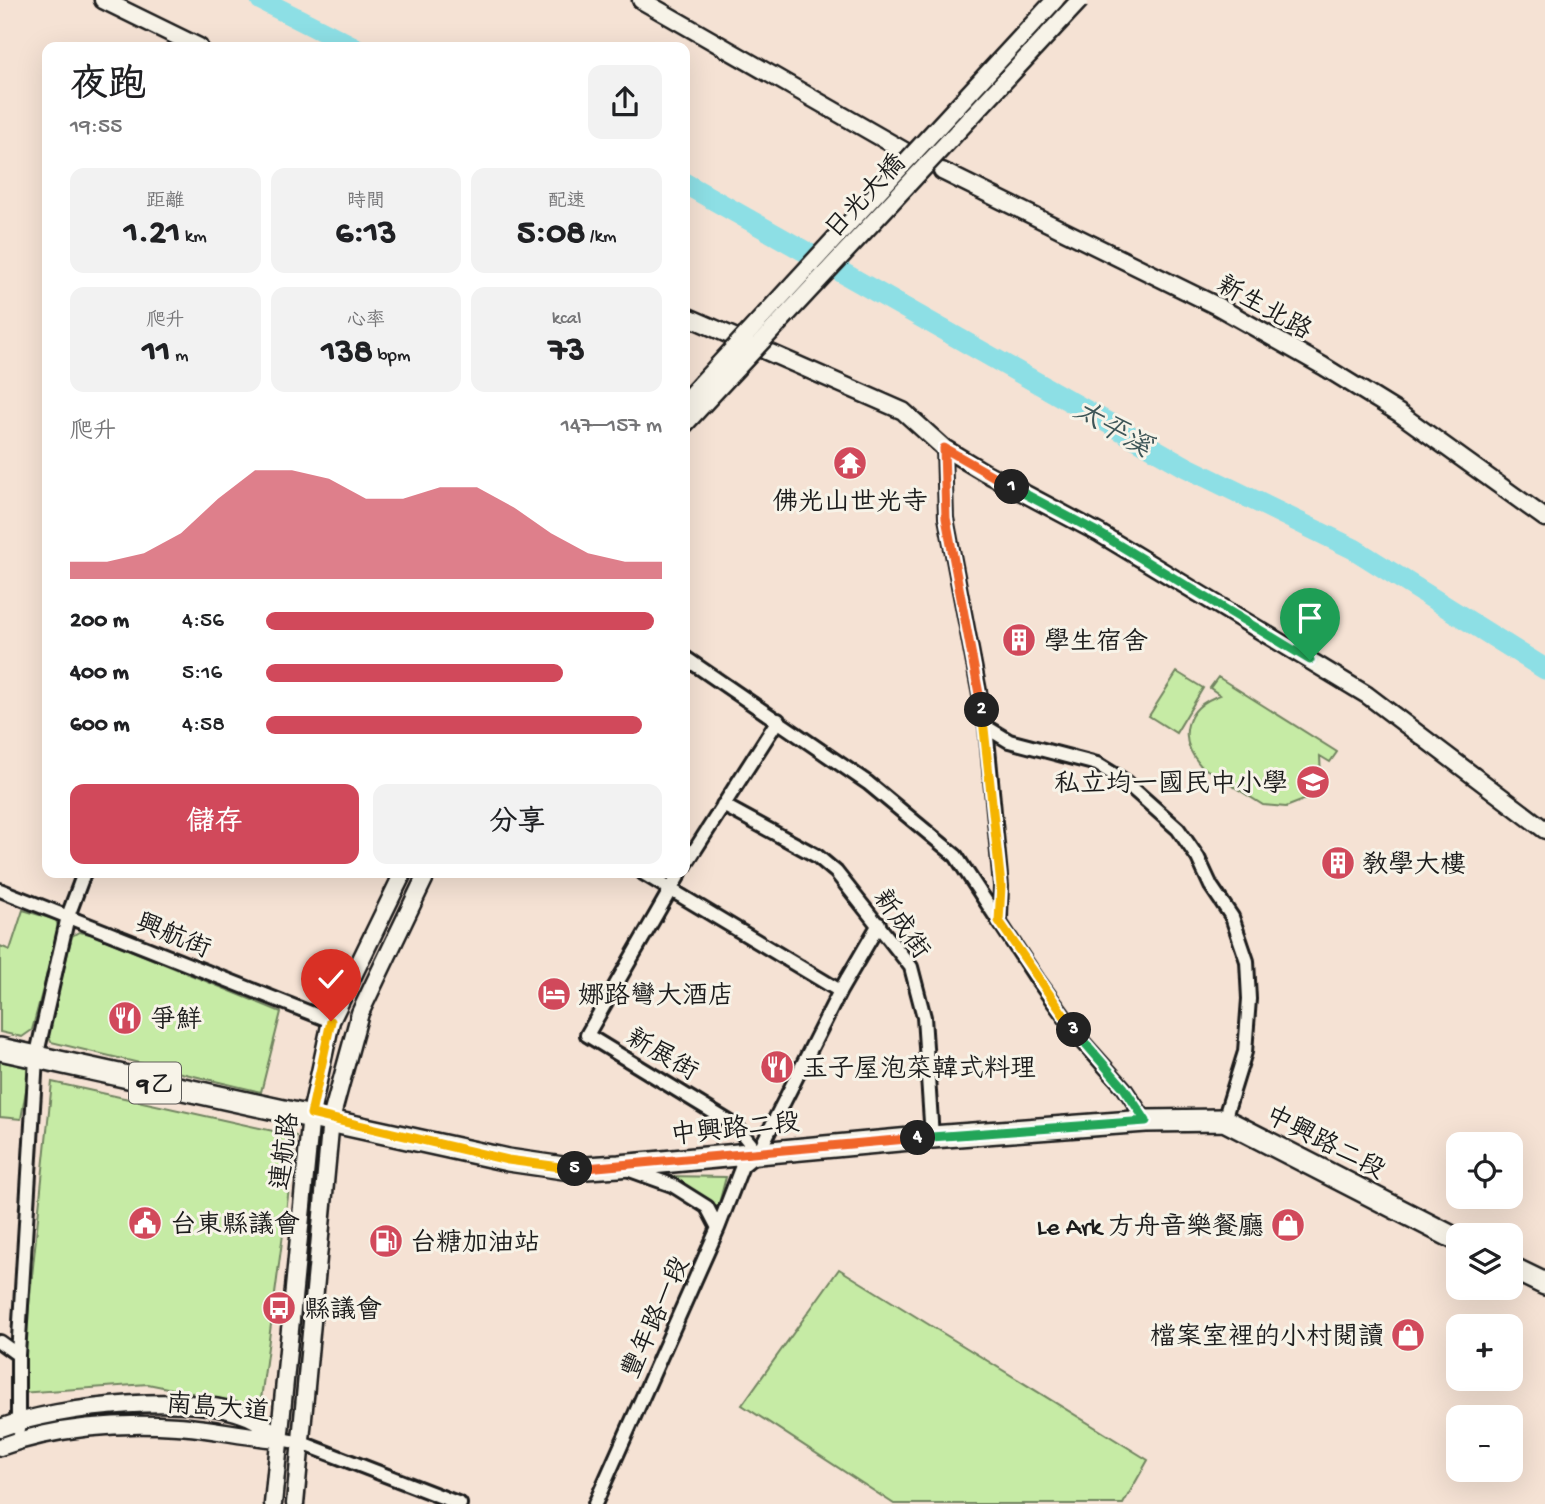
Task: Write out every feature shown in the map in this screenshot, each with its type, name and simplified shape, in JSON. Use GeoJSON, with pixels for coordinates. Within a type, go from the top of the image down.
{"type":"FeatureCollection","features":[{"type":"Feature","properties":{"kind":"main road","name":"中興路二段"},"geometry":{"type":"LineString","coordinates":[[0,1049],[508,1160],[570,1169],[932,1137],[1146,1121],[1224,1120],[1446,1234]]}},
{"type":"Feature","properties":{"kind":"main road"},"geometry":{"type":"LineString","coordinates":[[1523,1273],[1545,1284]]}},
{"type":"Feature","properties":{"kind":"street"},"geometry":{"type":"LineString","coordinates":[[103,0],[189,42]]}},
{"type":"Feature","properties":{"kind":"street"},"geometry":{"type":"LineString","coordinates":[[641,0],[908,153]]}},
{"type":"Feature","properties":{"kind":"street","name":"日光大橋"},"geometry":{"type":"LineString","coordinates":[[690,395],[1055,0]]}},
{"type":"Feature","properties":{"kind":"street","name":"日光大橋"},"geometry":{"type":"LineString","coordinates":[[690,419],[1080,0]]}},
{"type":"Feature","properties":{"kind":"street","name":"新生北路"},"geometry":{"type":"LineString","coordinates":[[942,171],[1217,306],[1323,366],[1399,412],[1545,518]]}},
{"type":"Feature","properties":{"kind":"street"},"geometry":{"type":"LineString","coordinates":[[690,318],[903,411],[944,448],[1099,533],[1367,695],[1545,830]]}},
{"type":"Feature","properties":{"kind":"street"},"geometry":{"type":"LineString","coordinates":[[944,448],[946,518],[986,727],[1001,886],[999,921]]}},
{"type":"Feature","properties":{"kind":"street"},"geometry":{"type":"LineString","coordinates":[[690,661],[868,783],[956,856],[1082,1041],[1124,1088],[1146,1121]]}},
{"type":"Feature","properties":{"kind":"street"},"geometry":{"type":"LineString","coordinates":[[690,857],[778,720]]}},
{"type":"Feature","properties":{"kind":"street"},"geometry":{"type":"LineString","coordinates":[[986,727],[1009,741],[1097,764],[1123,780],[1178,829],[1198,858],[1211,886],[1232,917],[1247,961],[1249,999],[1245,1052],[1224,1120]]}},
{"type":"Feature","properties":{"kind":"street","name":"新成街"},"geometry":{"type":"LineString","coordinates":[[723,805],[817,856],[848,885],[911,967],[924,1017],[932,1137]]}},
{"type":"Feature","properties":{"kind":"street"},"geometry":{"type":"LineString","coordinates":[[20,1440],[16,1422],[18,1355],[36,1058],[68,916],[82,878]]}},
{"type":"Feature","properties":{"kind":"street","name":"連航路"},"geometry":{"type":"LineString","coordinates":[[273,1504],[289,1327],[321,1117],[331,1021],[401,878]]}},
{"type":"Feature","properties":{"kind":"street","name":"連航路"},"geometry":{"type":"LineString","coordinates":[[295,1504],[310,1328],[321,1117],[360,1013],[425,878]]}},
{"type":"Feature","properties":{"kind":"street"},"geometry":{"type":"LineString","coordinates":[[650,878],[840,991]]}},
{"type":"Feature","properties":{"kind":"street","name":"新展街"},"geometry":{"type":"LineString","coordinates":[[677,878],[587,1035],[736,1126],[758,1153]]}},
{"type":"Feature","properties":{"kind":"street","name":"興航街"},"geometry":{"type":"LineString","coordinates":[[0,890],[331,1021]]}},
{"type":"Feature","properties":{"kind":"street"},"geometry":{"type":"LineString","coordinates":[[390,901],[408,912]]}},
{"type":"Feature","properties":{"kind":"street","name":"豐年路一段"},"geometry":{"type":"LineString","coordinates":[[595,1504],[718,1228],[742,1166],[758,1153],[840,991],[879,924]]}},
{"type":"Feature","properties":{"kind":"street"},"geometry":{"type":"LineString","coordinates":[[619,1166],[656,1178],[689,1195],[707,1207],[718,1228]]}},
{"type":"Feature","properties":{"kind":"street"},"geometry":{"type":"LineString","coordinates":[[0,1342],[18,1355]]}},
{"type":"Feature","properties":{"kind":"street","name":"南島大道"},"geometry":{"type":"LineString","coordinates":[[0,1428],[16,1422],[89,1409],[162,1402],[225,1411],[253,1419],[280,1438]]}},
{"type":"Feature","properties":{"kind":"street","name":"南島大道"},"geometry":{"type":"LineString","coordinates":[[0,1447],[20,1440],[128,1424],[179,1426],[247,1437],[280,1438]]}},
{"type":"Feature","properties":{"kind":"street"},"geometry":{"type":"LineString","coordinates":[[280,1438],[302,1443],[460,1504]]}},
{"type":"Feature","properties":{"kind":"green space"},"geometry":{"type":"Polygon","coordinates":[[[1177,672],[1203,688],[1176,733],[1149,716],[1177,672]]]}},
{"type":"Feature","properties":{"kind":"green space"},"geometry":{"type":"Polygon","coordinates":[[[1218,677],[1337,752],[1330,762],[1320,756],[1321,777],[1309,798],[1286,807],[1263,805],[1201,766],[1188,745],[1188,725],[1199,707],[1220,695],[1210,688],[1218,677]]]}},
{"type":"Feature","properties":{"kind":"green space"},"geometry":{"type":"Polygon","coordinates":[[[23,910],[56,920],[59,929],[32,1030],[22,1037],[0,1032],[0,946],[10,950],[23,910]]]}},
{"type":"Feature","properties":{"kind":"green space"},"geometry":{"type":"Polygon","coordinates":[[[79,932],[91,934],[281,1012],[261,1092],[51,1042],[48,1034],[72,936],[79,932]]]}},
{"type":"Feature","properties":{"kind":"green space"},"geometry":{"type":"Polygon","coordinates":[[[0,1061],[30,1068],[21,1119],[0,1117],[0,1061]]]}},
{"type":"Feature","properties":{"kind":"green space"},"geometry":{"type":"Polygon","coordinates":[[[52,1082],[296,1136],[260,1407],[148,1384],[20,1393],[52,1082]]]}},
{"type":"Feature","properties":{"kind":"green space"},"geometry":{"type":"Polygon","coordinates":[[[666,1176],[726,1177],[717,1211],[713,1205],[666,1176]]]}},
{"type":"Feature","properties":{"kind":"green space"},"geometry":{"type":"Polygon","coordinates":[[[839,1269],[1148,1460],[1123,1504],[894,1504],[742,1405],[839,1269]]]}},
{"type":"Feature","properties":{"kind":"waterway","name":"太平溪"},"geometry":{"type":"LineString","coordinates":[[261,0],[344,42]]}},
{"type":"Feature","properties":{"kind":"waterway","name":"太平溪"},"geometry":{"type":"LineString","coordinates":[[690,186],[1186,467],[1354,549],[1545,669]]}},
{"type":"Feature","properties":{"kind":"place","name":"佛光山世光寺"},"geometry":{"type":"Point","coordinates":[850,463]}},
{"type":"Feature","properties":{"kind":"place","name":"學生宿舍"},"geometry":{"type":"Point","coordinates":[1019,640]}},
{"type":"Feature","properties":{"kind":"place","name":"私立均一國民中小學"},"geometry":{"type":"Point","coordinates":[1313,782]}},
{"type":"Feature","properties":{"kind":"place","name":"教學大樓"},"geometry":{"type":"Point","coordinates":[1338,863]}},
{"type":"Feature","properties":{"kind":"place","name":"娜路彎大酒店"},"geometry":{"type":"Point","coordinates":[554,994]}},
{"type":"Feature","properties":{"kind":"place","name":"爭鮮"},"geometry":{"type":"Point","coordinates":[125,1018]}},
{"type":"Feature","properties":{"kind":"place","name":"玉子屋泡菜韓式料理"},"geometry":{"type":"Point","coordinates":[777,1067]}},
{"type":"Feature","properties":{"kind":"place","name":"台東縣議會"},"geometry":{"type":"Point","coordinates":[145,1223]}},
{"type":"Feature","properties":{"kind":"place","name":"Le Ark 方舟音樂餐廳"},"geometry":{"type":"Point","coordinates":[1288,1225]}},
{"type":"Feature","properties":{"kind":"place","name":"台糖加油站"},"geometry":{"type":"Point","coordinates":[386,1241]}},
{"type":"Feature","properties":{"kind":"place","name":"縣議會"},"geometry":{"type":"Point","coordinates":[279,1308]}},
{"type":"Feature","properties":{"kind":"place","name":"檔案室裡的小村閱讀"},"geometry":{"type":"Point","coordinates":[1408,1335]}},
{"type":"Feature","properties":{"kind":"route"},"geometry":{"type":"LineString","coordinates":[[331,1021],[311,1114],[508,1160],[570,1169],[1146,1121],[1124,1088],[1082,1041],[999,921],[1001,886],[986,727],[946,518],[944,448],[1099,533],[1310,660]]}}]}
